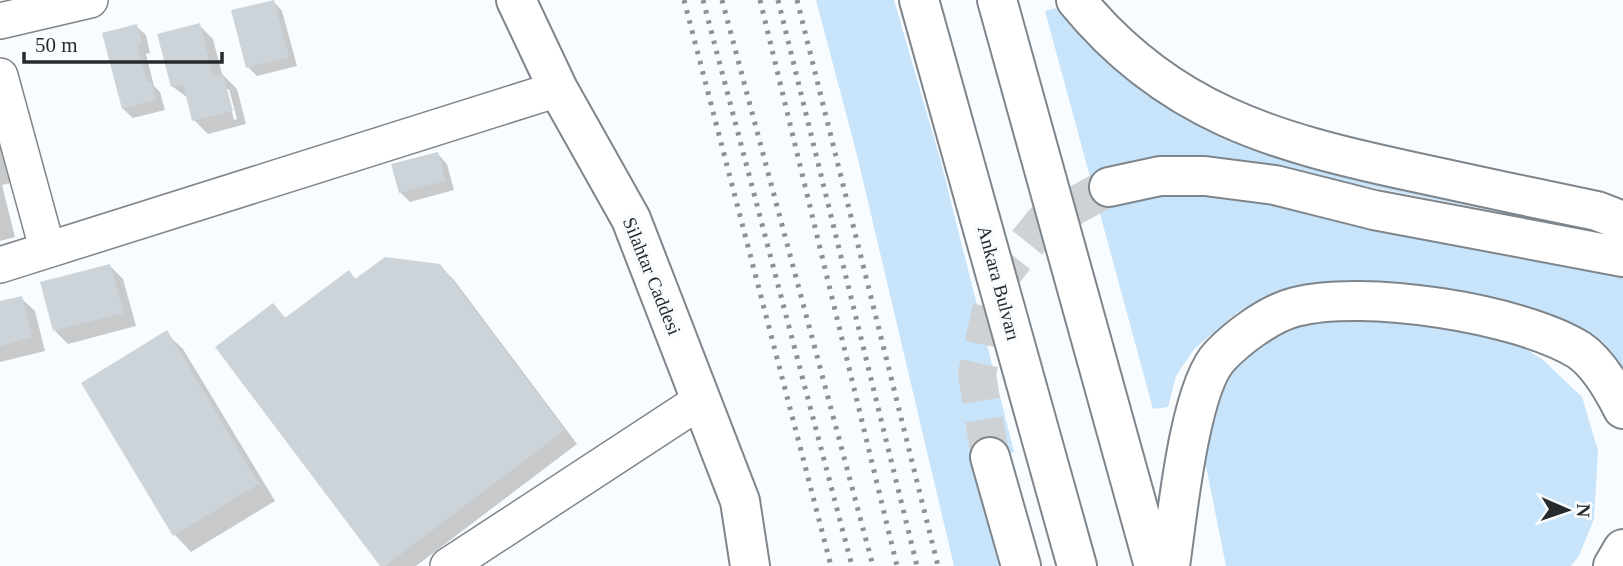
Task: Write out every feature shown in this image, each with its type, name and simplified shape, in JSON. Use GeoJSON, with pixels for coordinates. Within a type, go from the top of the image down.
{"type":"FeatureCollection","features":[{"type":"Feature","properties":{"kind":"main road","name":"Silahtar Caddesi"},"geometry":{"type":"LineString","coordinates":[[516,0],[558,89],[631,219],[740,500],[750,566]]}},
{"type":"Feature","properties":{"kind":"main road","name":"Ankara Bulvarı"},"geometry":{"type":"LineString","coordinates":[[919,0],[1077,566]]}},
{"type":"Feature","properties":{"kind":"main road"},"geometry":{"type":"LineString","coordinates":[[997,0],[1154,566]]}},
{"type":"Feature","properties":{"kind":"main road"},"geometry":{"type":"LineString","coordinates":[[1076,0],[1093,22],[1158,80],[1212,113],[1244,127],[1321,152],[1597,211],[1623,221]]}},
{"type":"Feature","properties":{"kind":"main road"},"geometry":{"type":"LineString","coordinates":[[1109,187],[1160,176],[1228,179],[1275,186],[1374,210],[1623,257]]}},
{"type":"Feature","properties":{"kind":"main road"},"geometry":{"type":"LineString","coordinates":[[1170,566],[1185,461],[1198,403],[1218,358],[1256,327],[1293,307],[1341,300],[1427,307],[1519,324],[1543,332],[1582,352],[1612,387],[1623,409]]}},
{"type":"Feature","properties":{"kind":"main road"},"geometry":{"type":"LineString","coordinates":[[990,457],[1020,566]]}},
{"type":"Feature","properties":{"kind":"main road"},"geometry":{"type":"LineString","coordinates":[[740,500],[767,566]]}},
{"type":"Feature","properties":{"kind":"main road"},"geometry":{"type":"LineString","coordinates":[[1613,566],[1623,549]]}},
{"type":"Feature","properties":{"kind":"lane"},"geometry":{"type":"LineString","coordinates":[[0,21],[90,0]]}},
{"type":"Feature","properties":{"kind":"lane"},"geometry":{"type":"LineString","coordinates":[[0,76],[47,248]]}},
{"type":"Feature","properties":{"kind":"lane"},"geometry":{"type":"LineString","coordinates":[[0,265],[558,89]]}},
{"type":"Feature","properties":{"kind":"lane"},"geometry":{"type":"LineString","coordinates":[[448,566],[701,401]]}},
{"type":"Feature","properties":{"kind":"shaded area"},"geometry":{"type":"Polygon","coordinates":[[[816,0],[894,0],[941,162],[1014,452],[972,461],[999,566],[954,566],[857,155],[816,0]]]}},
{"type":"Feature","properties":{"kind":"shaded area"},"geometry":{"type":"Polygon","coordinates":[[[1056,8],[1088,45],[1142,87],[1554,214],[1555,223],[1273,168],[1136,162],[1106,167],[1109,187],[1167,192],[1224,190],[1623,272],[1623,393],[1601,357],[1337,286],[1279,291],[1238,312],[1194,349],[1176,376],[1168,407],[1153,409],[1045,11],[1056,8]]]}},
{"type":"Feature","properties":{"kind":"shaded area"},"geometry":{"type":"Polygon","coordinates":[[[1334,316],[1422,320],[1507,337],[1543,360],[1582,397],[1598,451],[1594,519],[1579,556],[1571,566],[1226,566],[1201,441],[1233,360],[1276,326],[1334,316]]]}},
{"type":"Feature","properties":{"kind":"building"},"geometry":{"type":"Polygon","coordinates":[[[274,0],[289,57],[246,68],[231,10],[274,0]]]}},
{"type":"Feature","properties":{"kind":"building"},"geometry":{"type":"Polygon","coordinates":[[[200,23],[213,76],[223,74],[233,111],[192,121],[183,84],[171,87],[157,34],[200,23]]]}},
{"type":"Feature","properties":{"kind":"building"},"geometry":{"type":"Polygon","coordinates":[[[137,24],[142,43],[137,45],[147,82],[151,81],[156,100],[122,109],[102,33],[137,24]]]}},
{"type":"Feature","properties":{"kind":"building"},"geometry":{"type":"Polygon","coordinates":[[[438,152],[446,181],[399,193],[391,164],[438,152]]]}},
{"type":"Feature","properties":{"kind":"building"},"geometry":{"type":"Polygon","coordinates":[[[385,257],[440,264],[565,430],[385,566],[380,566],[215,347],[273,303],[285,318],[349,270],[355,279],[385,257]]]}},
{"type":"Feature","properties":{"kind":"building"},"geometry":{"type":"Polygon","coordinates":[[[110,264],[124,313],[53,331],[40,282],[110,264]]]}},
{"type":"Feature","properties":{"kind":"building"},"geometry":{"type":"Polygon","coordinates":[[[22,296],[32,337],[0,346],[0,301],[22,296]]]}},
{"type":"Feature","properties":{"kind":"building"},"geometry":{"type":"Polygon","coordinates":[[[167,330],[259,484],[173,536],[81,383],[167,330]]]}},
{"type":"Feature","properties":{"kind":"tunnel"},"geometry":{"type":"LineString","coordinates":[[990,457],[977,374],[998,279],[1043,223],[1109,187]]}},
{"type":"Feature","properties":{"kind":"railway"},"geometry":{"type":"LineString","coordinates":[[684,0],[831,566]]}},
{"type":"Feature","properties":{"kind":"railway"},"geometry":{"type":"LineString","coordinates":[[703,0],[852,566]]}},
{"type":"Feature","properties":{"kind":"railway"},"geometry":{"type":"LineString","coordinates":[[722,0],[873,566]]}},
{"type":"Feature","properties":{"kind":"railway"},"geometry":{"type":"LineString","coordinates":[[760,0],[897,566]]}},
{"type":"Feature","properties":{"kind":"railway"},"geometry":{"type":"LineString","coordinates":[[778,0],[917,566]]}},
{"type":"Feature","properties":{"kind":"railway"},"geometry":{"type":"LineString","coordinates":[[797,0],[938,566]]}}]}
